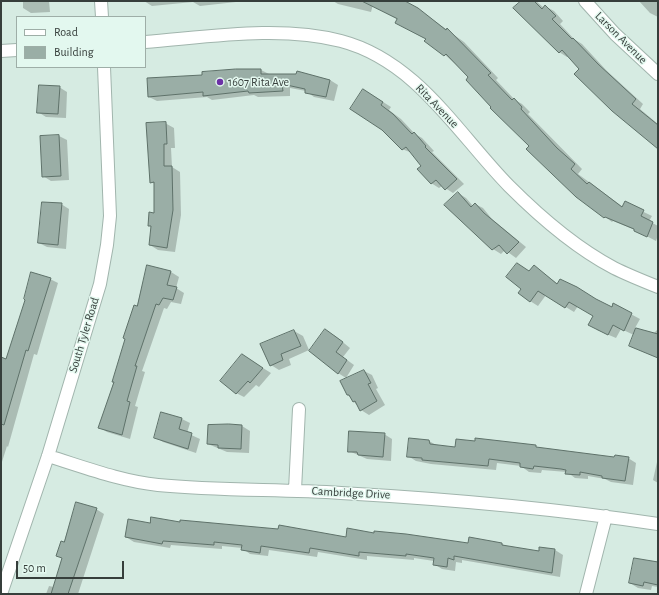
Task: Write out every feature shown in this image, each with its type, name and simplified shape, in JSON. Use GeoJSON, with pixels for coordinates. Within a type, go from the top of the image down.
{"type":"FeatureCollection","features":[{"type":"Feature","properties":{"kind":"street"},"geometry":{"type":"LineString","coordinates":[[101,1],[102,16]]}},
{"type":"Feature","properties":{"kind":"street","name":"Larson Avenue"},"geometry":{"type":"LineString","coordinates":[[585,1],[615,34],[658,74]]}},
{"type":"Feature","properties":{"kind":"street","name":"Rita Avenue"},"geometry":{"type":"LineString","coordinates":[[146,42],[270,33],[307,35],[342,41],[366,51],[399,70],[428,94],[508,185],[570,241],[614,268],[658,287]]}},
{"type":"Feature","properties":{"kind":"street"},"geometry":{"type":"LineString","coordinates":[[1,51],[16,50]]}},
{"type":"Feature","properties":{"kind":"street","name":"South Tyler Road"},"geometry":{"type":"LineString","coordinates":[[1,594],[48,456],[100,284],[107,245],[110,216],[104,68]]}},
{"type":"Feature","properties":{"kind":"street"},"geometry":{"type":"LineString","coordinates":[[295,490],[299,409]]}},
{"type":"Feature","properties":{"kind":"street","name":"Cambridge Drive"},"geometry":{"type":"LineString","coordinates":[[48,456],[126,480],[157,485],[295,490],[461,500],[606,516],[658,524]]}},
{"type":"Feature","properties":{"kind":"street"},"geometry":{"type":"LineString","coordinates":[[586,594],[606,516]]}},
{"type":"Feature","properties":{"kind":"building"},"geometry":{"type":"Polygon","coordinates":[[[362,1],[405,1],[418,8],[446,30],[447,28],[491,73],[488,75],[512,100],[514,98],[522,107],[521,109],[557,148],[575,164],[571,169],[587,184],[589,182],[622,207],[625,201],[644,210],[641,216],[653,222],[647,237],[634,231],[634,229],[605,217],[604,218],[576,197],[526,149],[529,146],[490,108],[491,107],[466,80],[468,77],[446,54],[444,56],[424,41],[426,39],[395,23],[397,19],[362,1]]]}},
{"type":"Feature","properties":{"kind":"building"},"geometry":{"type":"Polygon","coordinates":[[[521,1],[534,1],[542,9],[545,5],[556,16],[552,19],[636,99],[632,104],[658,125],[658,149],[612,111],[574,74],[579,69],[562,50],[559,53],[513,8],[521,1]]]}},
{"type":"Feature","properties":{"kind":"building"},"geometry":{"type":"Polygon","coordinates":[[[236,69],[261,69],[261,74],[296,74],[297,71],[330,80],[326,97],[305,93],[305,89],[282,84],[283,91],[249,93],[248,91],[203,96],[203,92],[148,97],[147,78],[202,75],[202,72],[236,69]]]}},
{"type":"Feature","properties":{"kind":"building"},"geometry":{"type":"Polygon","coordinates":[[[39,85],[60,86],[58,114],[37,113],[39,85]]]}},
{"type":"Feature","properties":{"kind":"building"},"geometry":{"type":"Polygon","coordinates":[[[363,89],[383,102],[381,105],[393,114],[412,134],[414,132],[426,146],[425,147],[457,179],[445,190],[436,180],[431,184],[417,169],[421,166],[406,147],[402,150],[382,130],[350,109],[363,89]]]}},
{"type":"Feature","properties":{"kind":"building"},"geometry":{"type":"Polygon","coordinates":[[[166,122],[167,144],[164,144],[164,166],[172,166],[173,210],[167,248],[149,245],[151,226],[148,226],[149,212],[154,213],[154,182],[150,183],[146,123],[166,122]]]}},
{"type":"Feature","properties":{"kind":"building"},"geometry":{"type":"Polygon","coordinates":[[[59,135],[61,176],[42,177],[40,136],[59,135]]]}},
{"type":"Feature","properties":{"kind":"building"},"geometry":{"type":"Polygon","coordinates":[[[458,192],[471,207],[475,203],[484,213],[519,242],[507,254],[499,245],[492,250],[444,205],[458,192]]]}},
{"type":"Feature","properties":{"kind":"building"},"geometry":{"type":"Polygon","coordinates":[[[42,202],[62,203],[58,245],[38,243],[42,202]]]}},
{"type":"Feature","properties":{"kind":"building"},"geometry":{"type":"Polygon","coordinates":[[[517,263],[529,271],[534,265],[557,284],[560,279],[612,307],[613,303],[632,313],[624,331],[613,325],[608,335],[588,325],[593,316],[569,302],[565,308],[538,291],[530,302],[518,293],[521,289],[506,277],[517,263]]]}},
{"type":"Feature","properties":{"kind":"building"},"geometry":{"type":"Polygon","coordinates":[[[147,265],[171,271],[167,285],[177,287],[173,300],[163,298],[159,305],[156,304],[135,366],[137,366],[127,401],[130,402],[122,435],[98,428],[114,382],[112,382],[125,339],[123,338],[134,305],[137,306],[147,265]]]}},
{"type":"Feature","properties":{"kind":"building"},"geometry":{"type":"Polygon","coordinates":[[[31,272],[51,278],[28,351],[26,350],[4,425],[1,424],[1,357],[6,359],[25,300],[31,272]]]}},
{"type":"Feature","properties":{"kind":"building"},"geometry":{"type":"Polygon","coordinates":[[[636,328],[658,334],[658,358],[629,346],[636,328]]]}},
{"type":"Feature","properties":{"kind":"building"},"geometry":{"type":"Polygon","coordinates":[[[325,329],[343,342],[336,352],[347,360],[338,374],[309,351],[325,329]]]}},
{"type":"Feature","properties":{"kind":"building"},"geometry":{"type":"Polygon","coordinates":[[[294,330],[301,346],[281,354],[283,360],[270,366],[260,344],[294,330]]]}},
{"type":"Feature","properties":{"kind":"building"},"geometry":{"type":"Polygon","coordinates":[[[242,354],[263,368],[250,383],[248,381],[236,394],[220,381],[242,354]]]}},
{"type":"Feature","properties":{"kind":"building"},"geometry":{"type":"Polygon","coordinates":[[[364,370],[371,383],[368,384],[377,401],[360,411],[355,401],[353,402],[349,395],[347,395],[340,381],[364,370]]]}},
{"type":"Feature","properties":{"kind":"building"},"geometry":{"type":"Polygon","coordinates":[[[161,412],[182,418],[179,429],[192,433],[188,449],[154,438],[161,412]]]}},
{"type":"Feature","properties":{"kind":"building"},"geometry":{"type":"Polygon","coordinates":[[[208,425],[242,425],[241,449],[218,448],[218,445],[207,444],[208,425]]]}},
{"type":"Feature","properties":{"kind":"building"},"geometry":{"type":"Polygon","coordinates":[[[349,431],[385,433],[383,457],[358,455],[357,452],[348,452],[349,431]]]}},
{"type":"Feature","properties":{"kind":"building"},"geometry":{"type":"Polygon","coordinates":[[[409,438],[429,440],[430,444],[455,447],[456,439],[475,441],[475,438],[536,445],[536,447],[614,457],[615,455],[629,457],[625,481],[602,478],[602,476],[580,472],[580,475],[565,474],[566,470],[561,469],[534,466],[533,469],[520,467],[520,463],[489,459],[488,466],[422,460],[422,458],[407,457],[409,438]]]}},
{"type":"Feature","properties":{"kind":"building"},"geometry":{"type":"Polygon","coordinates":[[[76,502],[97,508],[68,594],[51,594],[62,558],[56,556],[61,541],[64,542],[76,502]]]}},
{"type":"Feature","properties":{"kind":"building"},"geometry":{"type":"Polygon","coordinates":[[[151,517],[180,522],[180,520],[278,529],[279,525],[346,537],[347,528],[374,533],[374,531],[406,534],[468,543],[469,537],[502,543],[502,545],[539,551],[539,547],[555,549],[552,573],[454,556],[454,560],[448,558],[447,567],[433,565],[434,558],[406,554],[406,556],[359,552],[359,556],[310,548],[309,553],[261,546],[260,553],[241,550],[242,545],[214,542],[214,545],[163,541],[162,544],[125,537],[128,519],[150,523],[151,517]]]}},
{"type":"Feature","properties":{"kind":"building"},"geometry":{"type":"Polygon","coordinates":[[[634,558],[658,562],[658,585],[644,582],[643,586],[629,583],[634,558]]]}},
{"type":"Feature","properties":{"kind":"place","name":"1607 Rita Ave"},"geometry":{"type":"Point","coordinates":[220,82]}}]}
